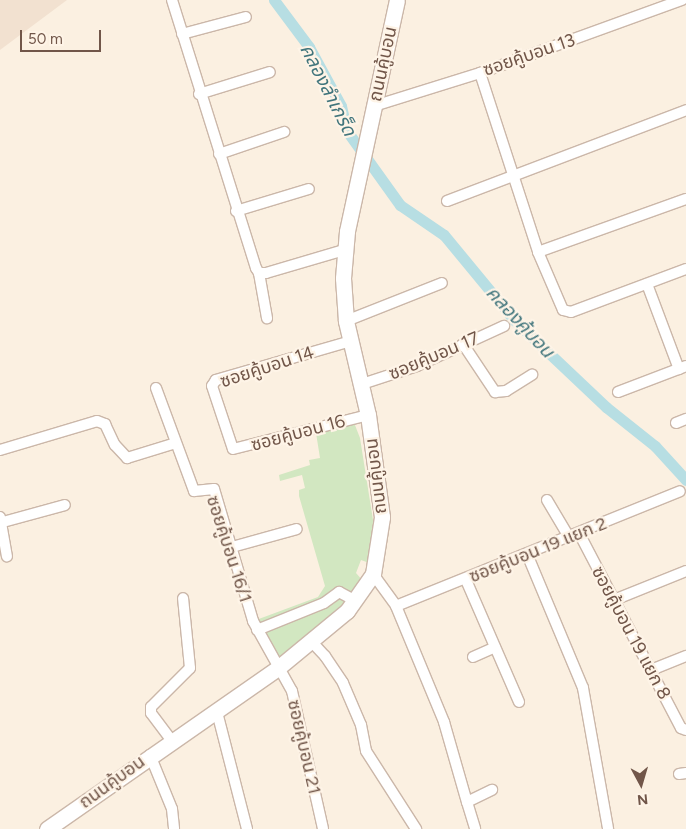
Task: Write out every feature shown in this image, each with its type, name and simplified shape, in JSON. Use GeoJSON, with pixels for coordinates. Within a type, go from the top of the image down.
{"type":"FeatureCollection","features":[{"type":"Feature","properties":{"kind":"main road","name":"ถนนคู้บอน"},"geometry":{"type":"LineString","coordinates":[[47,829],[150,755],[217,712],[279,667],[347,611],[373,574],[382,517],[368,415],[346,321],[344,250],[397,0]]}},
{"type":"Feature","properties":{"kind":"street"},"geometry":{"type":"LineString","coordinates":[[172,0],[236,212],[259,273],[268,318]]}},
{"type":"Feature","properties":{"kind":"street","name":"ซอยคู้บอน 13"},"geometry":{"type":"LineString","coordinates":[[374,106],[480,73],[682,0]]}},
{"type":"Feature","properties":{"kind":"street"},"geometry":{"type":"LineString","coordinates":[[182,34],[246,17]]}},
{"type":"Feature","properties":{"kind":"street"},"geometry":{"type":"LineString","coordinates":[[199,94],[270,72]]}},
{"type":"Feature","properties":{"kind":"street"},"geometry":{"type":"LineString","coordinates":[[480,73],[538,252],[566,312],[686,269]]}},
{"type":"Feature","properties":{"kind":"street"},"geometry":{"type":"LineString","coordinates":[[447,201],[686,110]]}},
{"type":"Feature","properties":{"kind":"street"},"geometry":{"type":"LineString","coordinates":[[219,154],[284,132]]}},
{"type":"Feature","properties":{"kind":"street"},"geometry":{"type":"LineString","coordinates":[[236,212],[309,189]]}},
{"type":"Feature","properties":{"kind":"street"},"geometry":{"type":"LineString","coordinates":[[538,252],[686,199]]}},
{"type":"Feature","properties":{"kind":"street"},"geometry":{"type":"LineString","coordinates":[[259,273],[344,250]]}},
{"type":"Feature","properties":{"kind":"street"},"geometry":{"type":"LineString","coordinates":[[346,321],[442,283]]}},
{"type":"Feature","properties":{"kind":"street"},"geometry":{"type":"LineString","coordinates":[[618,392],[682,367],[647,284]]}},
{"type":"Feature","properties":{"kind":"street","name":"ซอยคู้บอน 17"},"geometry":{"type":"LineString","coordinates":[[362,384],[417,366],[504,326]]}},
{"type":"Feature","properties":{"kind":"street","name":"ซอยคู้บอน 14"},"geometry":{"type":"LineString","coordinates":[[221,415],[212,386],[216,380],[352,341]]}},
{"type":"Feature","properties":{"kind":"street"},"geometry":{"type":"LineString","coordinates":[[464,344],[492,391],[506,391],[532,375]]}},
{"type":"Feature","properties":{"kind":"street","name":"ซอยคู้บอน 16/1"},"geometry":{"type":"LineString","coordinates":[[156,388],[194,491],[214,489],[257,630],[279,667]]}},
{"type":"Feature","properties":{"kind":"street","name":"ซอยคู้บอน 16"},"geometry":{"type":"LineString","coordinates":[[221,415],[230,445],[238,449],[368,415]]}},
{"type":"Feature","properties":{"kind":"street"},"geometry":{"type":"LineString","coordinates":[[676,423],[686,419]]}},
{"type":"Feature","properties":{"kind":"street"},"geometry":{"type":"LineString","coordinates":[[0,450],[97,421],[105,424],[115,445],[128,458],[176,443]]}},
{"type":"Feature","properties":{"kind":"street","name":"ซอยคู้บอน 19 แยก 2"},"geometry":{"type":"LineString","coordinates":[[396,606],[466,580],[680,492]]}},
{"type":"Feature","properties":{"kind":"street","name":"ซอยคู้บอน 19 แยก 8"},"geometry":{"type":"LineString","coordinates":[[548,500],[574,535],[614,600],[682,728],[686,730]]}},
{"type":"Feature","properties":{"kind":"street"},"geometry":{"type":"LineString","coordinates":[[8,556],[2,519],[65,506]]}},
{"type":"Feature","properties":{"kind":"street"},"geometry":{"type":"LineString","coordinates":[[232,547],[297,529]]}},
{"type":"Feature","properties":{"kind":"street"},"geometry":{"type":"LineString","coordinates":[[527,554],[583,688],[608,829]]}},
{"type":"Feature","properties":{"kind":"street"},"geometry":{"type":"LineString","coordinates":[[614,600],[686,571]]}},
{"type":"Feature","properties":{"kind":"street"},"geometry":{"type":"LineString","coordinates":[[373,574],[396,606],[444,722],[476,829]]}},
{"type":"Feature","properties":{"kind":"street"},"geometry":{"type":"LineString","coordinates":[[466,580],[519,702]]}},
{"type":"Feature","properties":{"kind":"street"},"geometry":{"type":"LineString","coordinates":[[257,630],[324,603],[339,592],[354,600]]}},
{"type":"Feature","properties":{"kind":"street"},"geometry":{"type":"LineString","coordinates":[[172,741],[151,712],[151,707],[190,668],[183,598]]}},
{"type":"Feature","properties":{"kind":"street"},"geometry":{"type":"LineString","coordinates":[[311,641],[325,656],[343,684],[361,725],[366,752],[416,829]]}},
{"type":"Feature","properties":{"kind":"street"},"geometry":{"type":"LineString","coordinates":[[473,656],[495,647]]}},
{"type":"Feature","properties":{"kind":"street"},"geometry":{"type":"LineString","coordinates":[[652,670],[686,656]]}},
{"type":"Feature","properties":{"kind":"street","name":"ซอยคู้บอน 21"},"geometry":{"type":"LineString","coordinates":[[279,667],[292,692],[323,829]]}},
{"type":"Feature","properties":{"kind":"street"},"geometry":{"type":"LineString","coordinates":[[217,712],[247,829]]}},
{"type":"Feature","properties":{"kind":"street"},"geometry":{"type":"LineString","coordinates":[[150,755],[172,809],[174,829]]}},
{"type":"Feature","properties":{"kind":"street"},"geometry":{"type":"LineString","coordinates":[[467,802],[492,790]]}},
{"type":"Feature","properties":{"kind":"shaded area"},"geometry":{"type":"Polygon","coordinates":[[[0,0],[67,0],[0,50],[0,0]]]}},
{"type":"Feature","properties":{"kind":"green space"},"geometry":{"type":"Polygon","coordinates":[[[353,420],[360,438],[373,520],[372,564],[361,560],[356,573],[363,581],[357,591],[279,664],[253,621],[318,597],[325,586],[299,496],[299,490],[305,488],[302,475],[280,481],[279,475],[310,465],[309,460],[320,458],[316,433],[353,420]]]}},
{"type":"Feature","properties":{"kind":"waterway","name":"คลองคู้บอน"},"geometry":{"type":"LineString","coordinates":[[274,0],[309,47],[341,106],[347,131],[400,205],[444,235],[514,320],[606,407],[655,446],[686,480]]}},
{"type":"Feature","properties":{"kind":"water label","name":"คลองลำเกร็ด"},"geometry":{"type":"Point","coordinates":[328,90]}}]}
